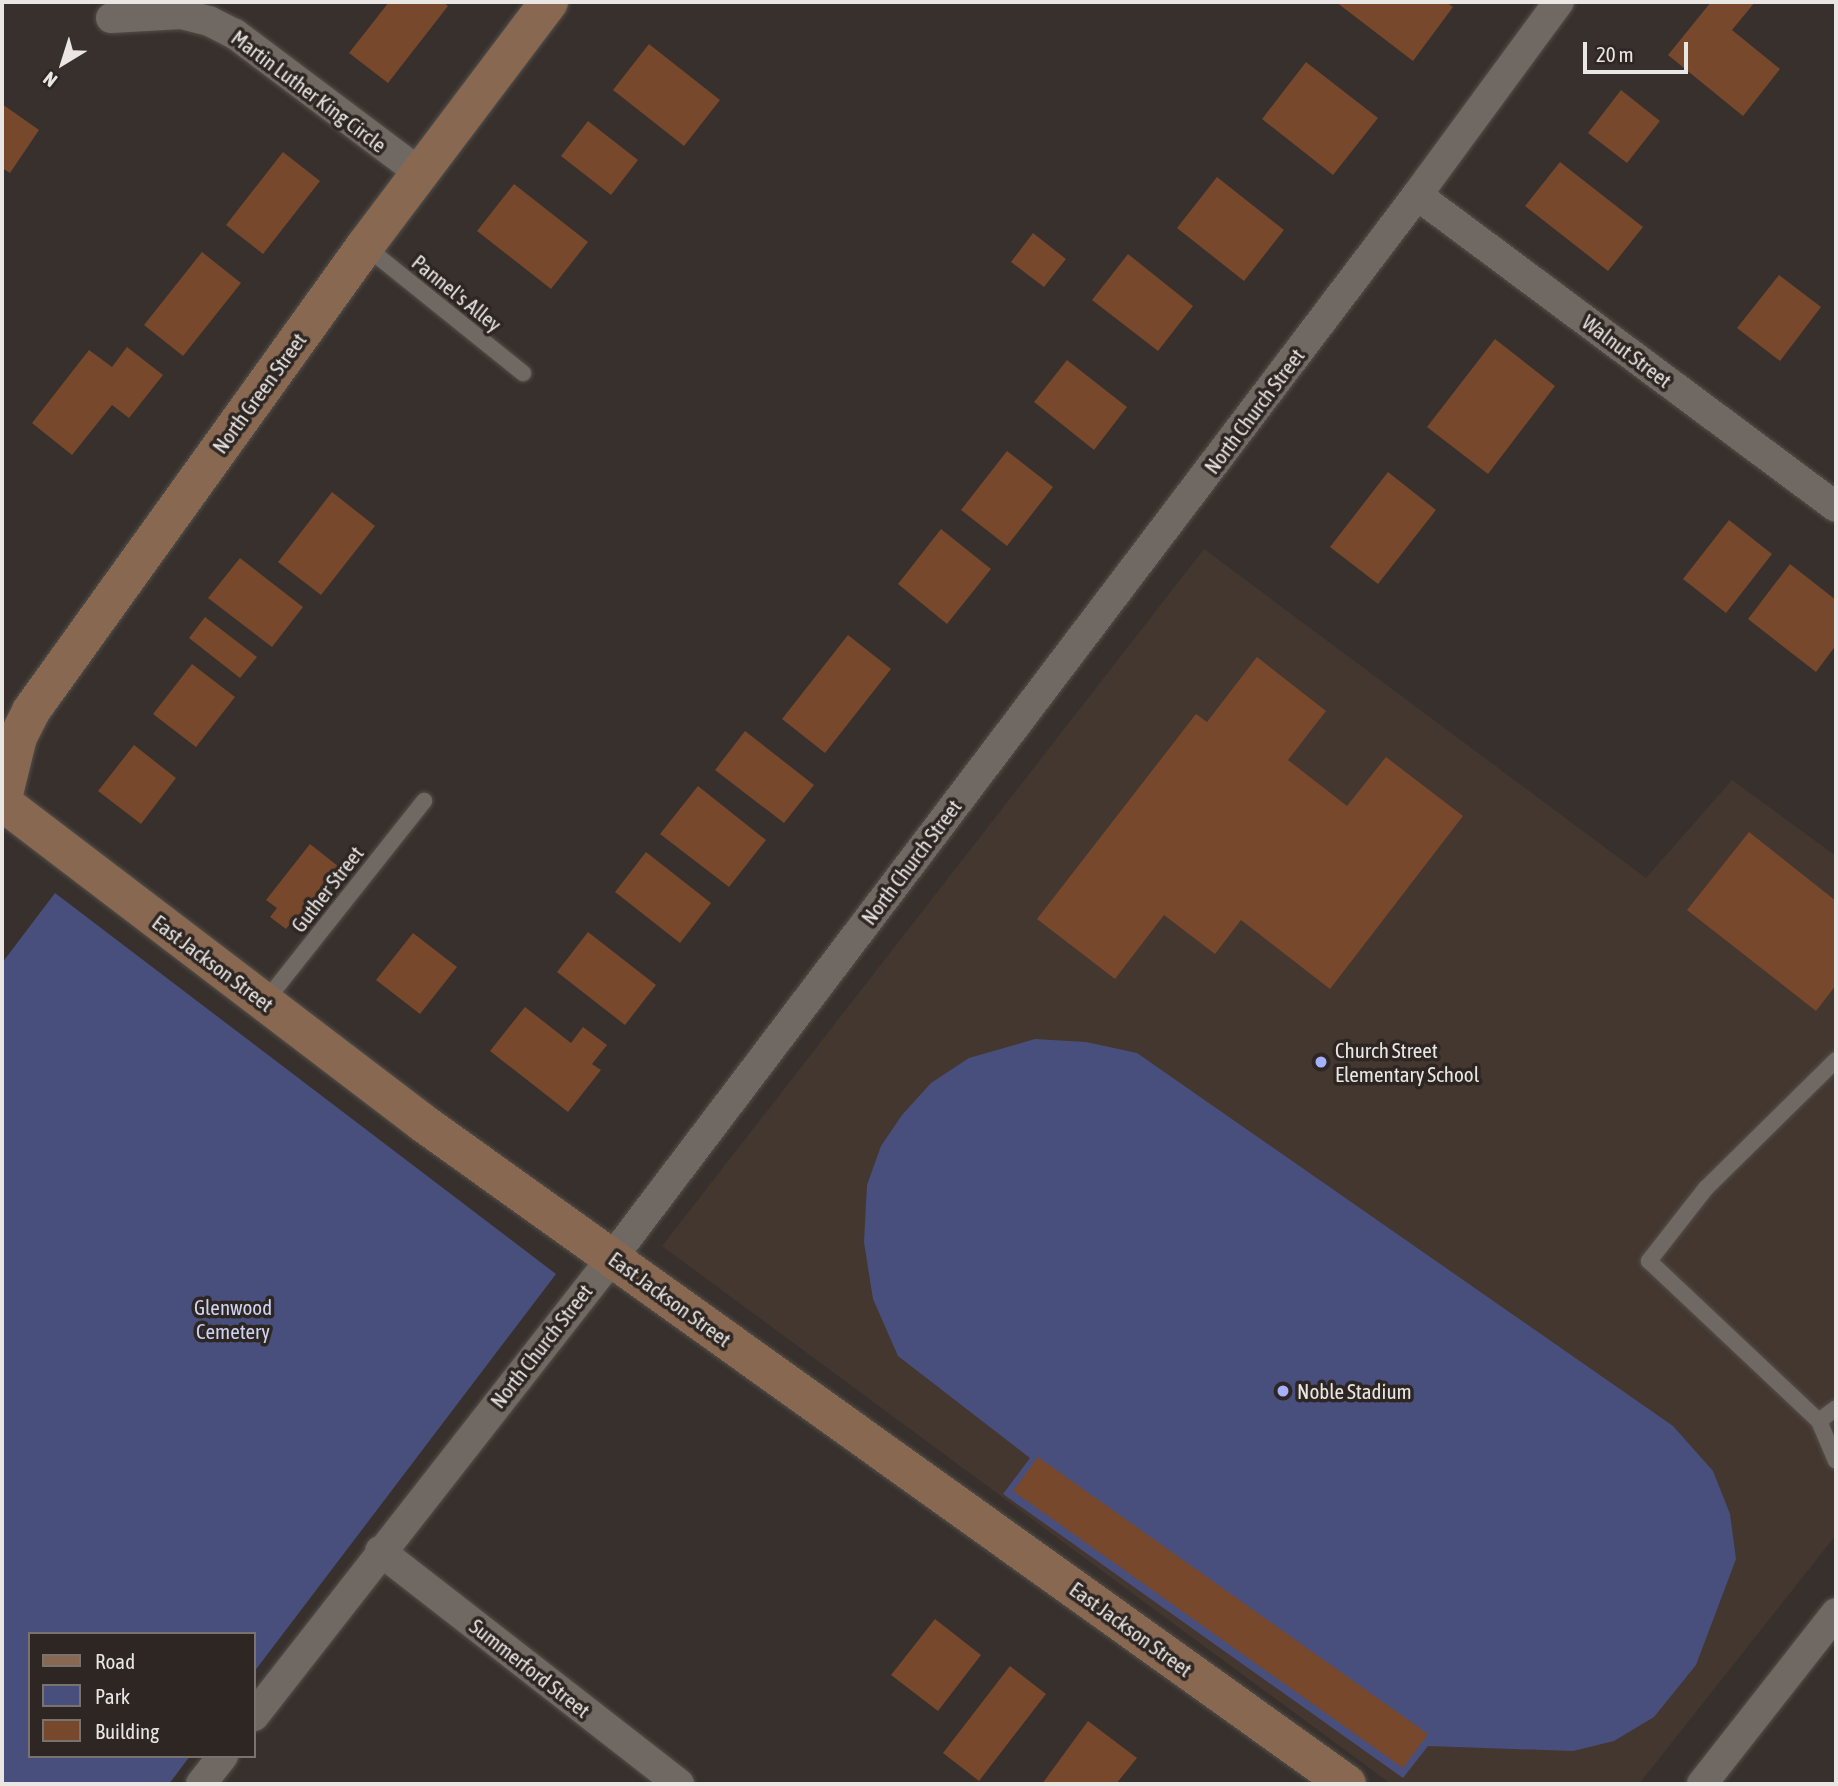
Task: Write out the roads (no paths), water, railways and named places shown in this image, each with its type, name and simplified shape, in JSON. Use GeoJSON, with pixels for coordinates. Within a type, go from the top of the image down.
{"type":"FeatureCollection","features":[{"type":"Feature","properties":{"kind":"street","name":"North Green Street"},"geometry":{"type":"LineString","coordinates":[[2,802],[18,737],[31,711],[365,246],[549,2]]}},
{"type":"Feature","properties":{"kind":"street","name":"North Church Street"},"geometry":{"type":"LineString","coordinates":[[256,1713],[380,1551],[612,1258],[1417,195],[1559,2]]}},
{"type":"Feature","properties":{"kind":"street","name":"Martin Luther King Circle"},"geometry":{"type":"LineString","coordinates":[[111,19],[181,14],[209,20],[235,34],[419,173]]}},
{"type":"Feature","properties":{"kind":"street","name":"Walnut Street"},"geometry":{"type":"LineString","coordinates":[[1417,195],[1836,507]]}},
{"type":"Feature","properties":{"kind":"street","name":"East Jackson Street"},"geometry":{"type":"LineString","coordinates":[[2,802],[423,1123],[1347,1784]]}},
{"type":"Feature","properties":{"kind":"street","name":"Summerford Street"},"geometry":{"type":"LineString","coordinates":[[380,1551],[679,1784]]}},
{"type":"Feature","properties":{"kind":"street"},"geometry":{"type":"LineString","coordinates":[[1702,1784],[1836,1613]]}},
{"type":"Feature","properties":{"kind":"street"},"geometry":{"type":"LineString","coordinates":[[201,1784],[221,1758]]}},
{"type":"Feature","properties":{"kind":"lane","name":"Pannel's Alley"},"geometry":{"type":"LineString","coordinates":[[365,246],[523,373]]}},
{"type":"Feature","properties":{"kind":"lane","name":"Guther Street"},"geometry":{"type":"LineString","coordinates":[[264,1003],[424,801]]}},
{"type":"Feature","properties":{"kind":"lane"},"geometry":{"type":"LineString","coordinates":[[1836,1060],[1706,1188],[1649,1261],[1819,1421],[1836,1461]]}},
{"type":"Feature","properties":{"kind":"lane"},"geometry":{"type":"LineString","coordinates":[[1819,1421],[1836,1408]]}},
{"type":"Feature","properties":{"kind":"place","name":"Church Street Elementary School"},"geometry":{"type":"Point","coordinates":[1321,1062]}},
{"type":"Feature","properties":{"kind":"place","name":"Noble Stadium"},"geometry":{"type":"Point","coordinates":[1283,1391]}},
{"type":"Feature","properties":{"kind":"park label","name":"Glenwood Cemetery"},"geometry":{"type":"Point","coordinates":[233,1319]}}]}
